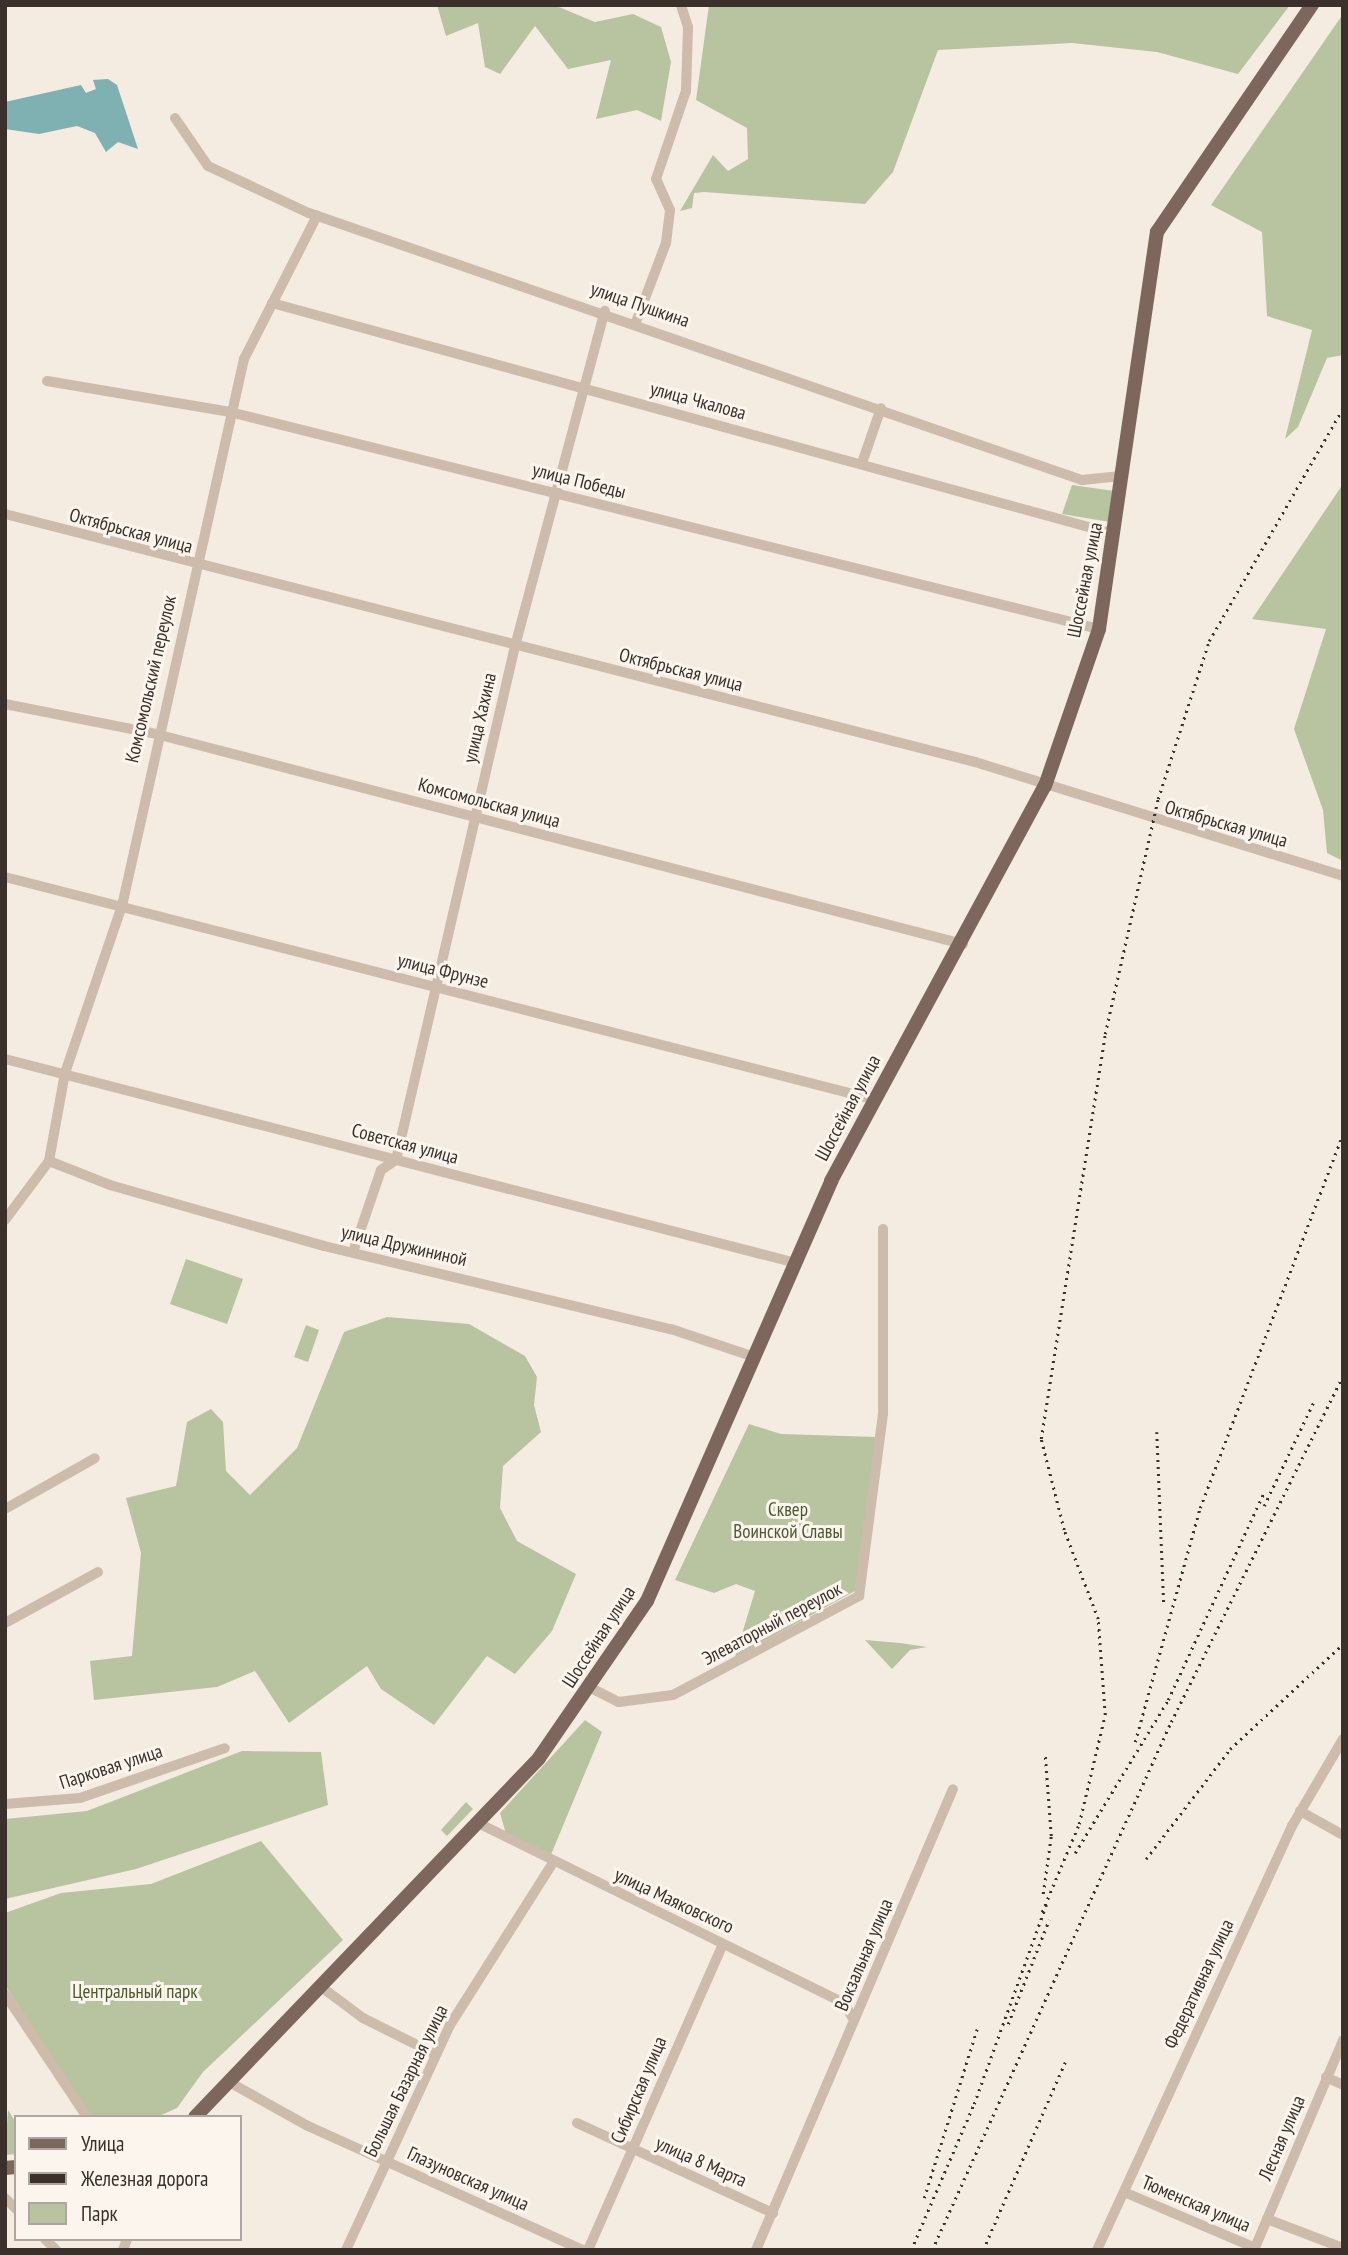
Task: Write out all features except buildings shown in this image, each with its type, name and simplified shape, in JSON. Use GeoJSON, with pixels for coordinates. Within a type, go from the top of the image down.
{"type":"FeatureCollection","features":[{"type":"Feature","properties":{"kind":"main road","name":"Шоссейная улица"},"geometry":{"type":"LineString","coordinates":[[198,2115],[539,1758],[591,1688],[647,1601],[796,1263],[873,1099],[962,944],[1045,786],[1099,629],[1157,232],[1312,5]]}},
{"type":"Feature","properties":{"kind":"street"},"geometry":{"type":"LineString","coordinates":[[636,322],[666,243],[670,210],[656,179],[687,91],[688,27],[681,5]]}},
{"type":"Feature","properties":{"kind":"street","name":"улица Пушкина"},"geometry":{"type":"LineString","coordinates":[[175,118],[208,166],[317,216],[605,311],[1082,480],[1121,476]]}},
{"type":"Feature","properties":{"kind":"street","name":"Комсомольский переулок"},"geometry":{"type":"LineString","coordinates":[[49,1161],[65,1073],[122,906],[156,734],[244,359],[317,216]]}},
{"type":"Feature","properties":{"kind":"street","name":"улица Чкалова"},"geometry":{"type":"LineString","coordinates":[[272,303],[1114,534]]}},
{"type":"Feature","properties":{"kind":"street","name":"улица Хахина"},"geometry":{"type":"LineString","coordinates":[[354,1249],[381,1170],[396,1160],[434,986],[515,646],[580,388],[605,311]]}},
{"type":"Feature","properties":{"kind":"street","name":"улица Победы"},"geometry":{"type":"LineString","coordinates":[[47,381],[230,412],[1099,629]]}},
{"type":"Feature","properties":{"kind":"street"},"geometry":{"type":"LineString","coordinates":[[862,463],[881,408]]}},
{"type":"Feature","properties":{"kind":"street","name":"Октябрьская улица"},"geometry":{"type":"LineString","coordinates":[[5,514],[195,566],[975,762],[1045,786],[1343,876]]}},
{"type":"Feature","properties":{"kind":"street","name":"Комсомольская улица"},"geometry":{"type":"LineString","coordinates":[[5,704],[156,734],[962,944]]}},
{"type":"Feature","properties":{"kind":"street","name":"улица Фрунзе"},"geometry":{"type":"LineString","coordinates":[[5,877],[873,1099]]}},
{"type":"Feature","properties":{"kind":"street","name":"Советская улица"},"geometry":{"type":"LineString","coordinates":[[5,1059],[796,1263]]}},
{"type":"Feature","properties":{"kind":"street"},"geometry":{"type":"LineString","coordinates":[[5,1220],[49,1161]]}},
{"type":"Feature","properties":{"kind":"street","name":"улица Дружининой"},"geometry":{"type":"LineString","coordinates":[[49,1161],[110,1185],[671,1329],[754,1357]]}},
{"type":"Feature","properties":{"kind":"street","name":"Элеваторный переулок"},"geometry":{"type":"LineString","coordinates":[[591,1688],[619,1702],[673,1695],[859,1596],[883,1413],[883,1229]]}},
{"type":"Feature","properties":{"kind":"street"},"geometry":{"type":"LineString","coordinates":[[5,1509],[95,1458]]}},
{"type":"Feature","properties":{"kind":"street"},"geometry":{"type":"LineString","coordinates":[[5,1622],[98,1572]]}},
{"type":"Feature","properties":{"kind":"street","name":"Федеративная улица"},"geometry":{"type":"LineString","coordinates":[[1097,2250],[1300,1811],[1343,1739]]}},
{"type":"Feature","properties":{"kind":"street","name":"Парковая улица"},"geometry":{"type":"LineString","coordinates":[[5,1804],[63,1802],[225,1748]]}},
{"type":"Feature","properties":{"kind":"street","name":"Вокзальная улица"},"geometry":{"type":"LineString","coordinates":[[755,2250],[853,2029],[852,2017],[953,1789]]}},
{"type":"Feature","properties":{"kind":"street"},"geometry":{"type":"LineString","coordinates":[[1300,1811],[1343,1835]]}},
{"type":"Feature","properties":{"kind":"street","name":"улица Маяковского"},"geometry":{"type":"LineString","coordinates":[[476,1822],[553,1863],[844,2003],[852,2017]]}},
{"type":"Feature","properties":{"kind":"street","name":"Большая Базарная улица"},"geometry":{"type":"LineString","coordinates":[[346,2250],[435,2054],[553,1863]]}},
{"type":"Feature","properties":{"kind":"street","name":"Сибирская улица"},"geometry":{"type":"LineString","coordinates":[[588,2250],[723,1944]]}},
{"type":"Feature","properties":{"kind":"street"},"geometry":{"type":"LineString","coordinates":[[320,1986],[363,2018],[435,2054]]}},
{"type":"Feature","properties":{"kind":"street"},"geometry":{"type":"LineString","coordinates":[[5,1994],[87,2115]]}},
{"type":"Feature","properties":{"kind":"street","name":"Лесная улица"},"geometry":{"type":"LineString","coordinates":[[1254,2249],[1343,2040]]}},
{"type":"Feature","properties":{"kind":"street"},"geometry":{"type":"LineString","coordinates":[[1326,2077],[1343,2085]]}},
{"type":"Feature","properties":{"kind":"street","name":"Глазуновская улица"},"geometry":{"type":"LineString","coordinates":[[229,2082],[386,2162],[582,2250]]}},
{"type":"Feature","properties":{"kind":"street","name":"улица 8 Марта"},"geometry":{"type":"LineString","coordinates":[[577,2123],[773,2213]]}},
{"type":"Feature","properties":{"kind":"street","name":"Тюменская улица"},"geometry":{"type":"LineString","coordinates":[[1124,2192],[1254,2249]]}},
{"type":"Feature","properties":{"kind":"street","name":"Тюменская улица"},"geometry":{"type":"LineString","coordinates":[[1267,2219],[1343,2248]]}},
{"type":"Feature","properties":{"kind":"green space"},"geometry":{"type":"Polygon","coordinates":[[[437,5],[554,5],[595,22],[633,14],[661,27],[671,62],[661,121],[637,110],[596,119],[611,60],[568,69],[535,26],[500,74],[485,67],[478,23],[446,36],[437,5]]]}},
{"type":"Feature","properties":{"kind":"green space"},"geometry":{"type":"Polygon","coordinates":[[[709,5],[1290,5],[1238,74],[1157,52],[1072,43],[938,50],[893,172],[865,204],[704,192],[694,193],[692,208],[680,211],[713,155],[728,171],[748,159],[747,128],[696,100],[709,5]]]}},
{"type":"Feature","properties":{"kind":"green space"},"geometry":{"type":"Polygon","coordinates":[[[1343,14],[1343,355],[1327,358],[1298,427],[1285,439],[1312,330],[1267,316],[1262,232],[1211,205],[1343,14]]]}},
{"type":"Feature","properties":{"kind":"green space"},"geometry":{"type":"Polygon","coordinates":[[[1343,484],[1343,861],[1327,853],[1323,810],[1294,729],[1326,629],[1252,619],[1343,484]]]}},
{"type":"Feature","properties":{"kind":"green space"},"geometry":{"type":"Polygon","coordinates":[[[1072,485],[1114,491],[1110,522],[1062,514],[1072,485]]]}},
{"type":"Feature","properties":{"kind":"green space"},"geometry":{"type":"Polygon","coordinates":[[[186,1259],[243,1279],[227,1324],[170,1304],[186,1259]]]}},
{"type":"Feature","properties":{"kind":"green space"},"geometry":{"type":"Polygon","coordinates":[[[387,1317],[469,1324],[525,1356],[537,1377],[534,1405],[541,1432],[503,1466],[500,1508],[517,1541],[576,1574],[552,1631],[515,1674],[487,1656],[434,1725],[381,1689],[367,1666],[289,1723],[255,1671],[217,1687],[94,1700],[90,1661],[132,1656],[141,1553],[126,1498],[176,1486],[187,1422],[211,1409],[223,1422],[226,1471],[250,1495],[297,1448],[344,1332],[387,1317]]]}},
{"type":"Feature","properties":{"kind":"green space"},"geometry":{"type":"Polygon","coordinates":[[[306,1325],[319,1330],[308,1362],[294,1357],[306,1325]]]}},
{"type":"Feature","properties":{"kind":"green space","name":"Сквер Воинской Славы"},"geometry":{"type":"Polygon","coordinates":[[[749,1424],[781,1434],[876,1437],[855,1591],[735,1657],[755,1591],[736,1584],[714,1593],[675,1580],[749,1424]]]}},
{"type":"Feature","properties":{"kind":"green space"},"geometry":{"type":"Polygon","coordinates":[[[865,1640],[927,1647],[910,1650],[892,1669],[865,1640]]]}},
{"type":"Feature","properties":{"kind":"green space"},"geometry":{"type":"Polygon","coordinates":[[[585,1720],[602,1732],[550,1857],[506,1834],[500,1813],[585,1720]]]}},
{"type":"Feature","properties":{"kind":"green space"},"geometry":{"type":"Polygon","coordinates":[[[242,1751],[321,1752],[328,1805],[136,1869],[5,1899],[5,1819],[87,1811],[242,1751]]]}},
{"type":"Feature","properties":{"kind":"green space"},"geometry":{"type":"Polygon","coordinates":[[[466,1802],[473,1809],[447,1836],[441,1830],[466,1802]]]}},
{"type":"Feature","properties":{"kind":"green space","name":"Центральный парк"},"geometry":{"type":"Polygon","coordinates":[[[261,1841],[343,1940],[203,2072],[177,2108],[161,2115],[90,2115],[5,1985],[5,1913],[61,1893],[151,1884],[261,1841]]]}},
{"type":"Feature","properties":{"kind":"green space"},"geometry":{"type":"Polygon","coordinates":[[[8,2110],[14,2120],[14,2154],[5,2155],[8,2110]]]}},
{"type":"Feature","properties":{"kind":"water"},"geometry":{"type":"Polygon","coordinates":[[[108,79],[117,85],[138,149],[118,142],[106,152],[95,133],[77,126],[39,134],[5,129],[5,102],[81,85],[86,93],[96,89],[93,80],[108,79]]]}},
{"type":"Feature","properties":{"kind":"railway"},"geometry":{"type":"LineString","coordinates":[[1042,1912],[1079,1824],[1105,1715],[1098,1619],[1064,1530],[1041,1439],[1105,1034],[1158,799],[1209,641],[1343,408]]}},
{"type":"Feature","properties":{"kind":"railway"},"geometry":{"type":"LineString","coordinates":[[1135,1742],[1200,1508],[1343,1133]]}},
{"type":"Feature","properties":{"kind":"railway"},"geometry":{"type":"LineString","coordinates":[[932,2250],[1171,1722],[1343,1375]]}},
{"type":"Feature","properties":{"kind":"railway"},"geometry":{"type":"LineString","coordinates":[[1264,1506],[1314,1401]]}},
{"type":"Feature","properties":{"kind":"railway"},"geometry":{"type":"LineString","coordinates":[[1157,1432],[1164,1606]]}},
{"type":"Feature","properties":{"kind":"railway"},"geometry":{"type":"LineString","coordinates":[[1075,1853],[1168,1700],[1263,1494]]}},
{"type":"Feature","properties":{"kind":"railway"},"geometry":{"type":"LineString","coordinates":[[1146,1859],[1230,1749],[1343,1644]]}},
{"type":"Feature","properties":{"kind":"railway"},"geometry":{"type":"LineString","coordinates":[[1043,1894],[1051,1836],[1045,1755]]}},
{"type":"Feature","properties":{"kind":"railway"},"geometry":{"type":"LineString","coordinates":[[911,2250],[974,2104],[1046,1905]]}},
{"type":"Feature","properties":{"kind":"railway"},"geometry":{"type":"LineString","coordinates":[[1008,2024],[1049,1920]]}},
{"type":"Feature","properties":{"kind":"railway"},"geometry":{"type":"LineString","coordinates":[[924,2198],[977,2029]]}},
{"type":"Feature","properties":{"kind":"railway"},"geometry":{"type":"LineString","coordinates":[[983,2250],[1065,2062]]}}]}
